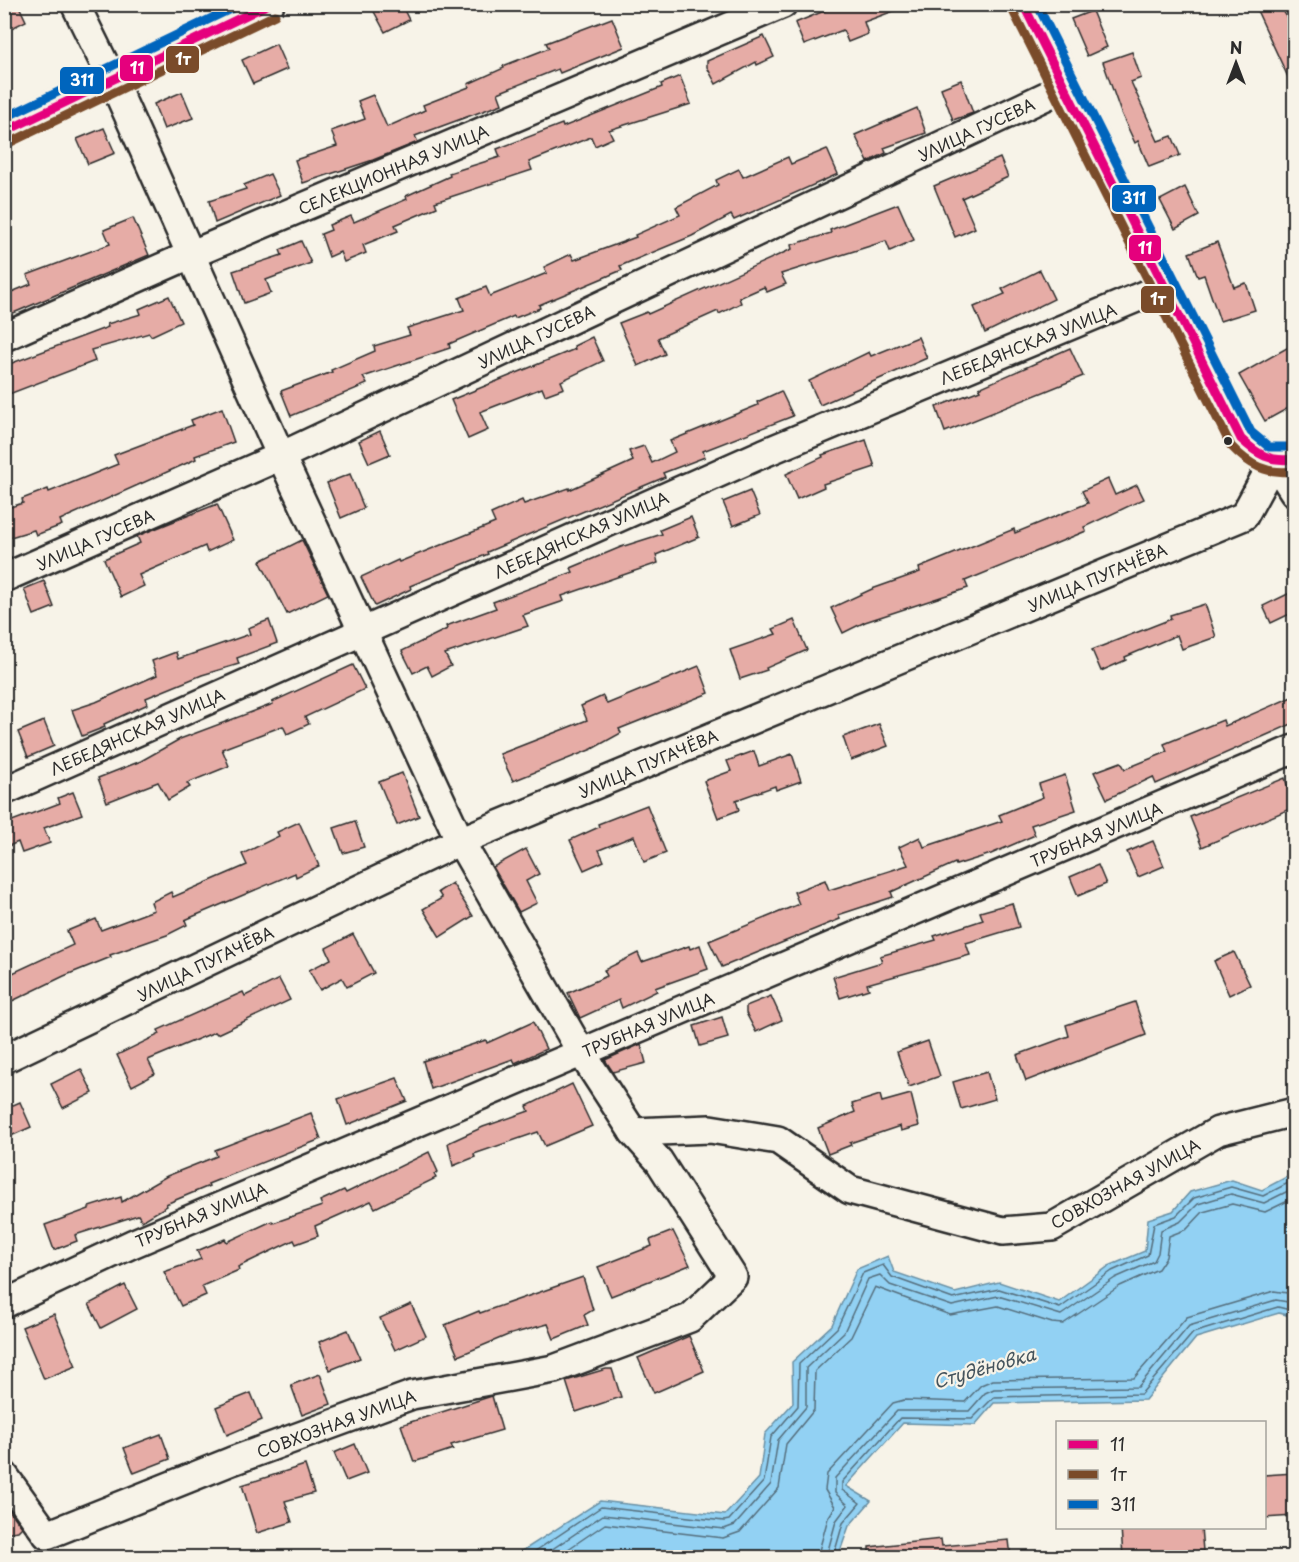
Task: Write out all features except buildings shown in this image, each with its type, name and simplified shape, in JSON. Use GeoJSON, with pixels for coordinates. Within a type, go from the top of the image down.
{"type":"FeatureCollection","features":[{"type":"Feature","properties":{"kind":"street"},"geometry":{"type":"LineString","coordinates":[[75,4],[112,79],[361,632],[460,841],[581,1052],[633,1132]]}},
{"type":"Feature","properties":{"kind":"street"},"geometry":{"type":"LineString","coordinates":[[4,132],[270,4]]}},
{"type":"Feature","properties":{"kind":"street","name":"СЕЛЕКЦИОННАЯ УЛИЦА"},"geometry":{"type":"LineString","coordinates":[[4,337],[190,255],[783,4]]}},
{"type":"Feature","properties":{"kind":"street"},"geometry":{"type":"LineString","coordinates":[[1023,4],[1241,439],[1260,457],[1284,460],[1294,492]]}},
{"type":"Feature","properties":{"kind":"street","name":"УЛИЦА ГУСЕВА"},"geometry":{"type":"LineString","coordinates":[[4,578],[281,456],[1065,87]]}},
{"type":"Feature","properties":{"kind":"street","name":"ЛЕБЕДЯНСКАЯ УЛИЦА"},"geometry":{"type":"LineString","coordinates":[[4,791],[764,453],[1163,287]]}},
{"type":"Feature","properties":{"kind":"street","name":"УЛИЦА ПУГАЧЁВА"},"geometry":{"type":"LineString","coordinates":[[4,1059],[460,841],[1244,516],[1284,460]]}},
{"type":"Feature","properties":{"kind":"street","name":"ТРУБНАЯ УЛИЦА"},"geometry":{"type":"LineString","coordinates":[[4,1304],[132,1244],[1294,749]]}},
{"type":"Feature","properties":{"kind":"street","name":"СОВХОЗНАЯ УЛИЦА"},"geometry":{"type":"LineString","coordinates":[[633,1132],[710,1129],[778,1140],[850,1190],[1003,1231],[1052,1227],[1218,1131],[1294,1112]]}},
{"type":"Feature","properties":{"kind":"street","name":"СОВХОЗНАЯ УЛИЦА"},"geometry":{"type":"LineString","coordinates":[[4,1476],[47,1535],[232,1461],[412,1395],[554,1369],[690,1318],[733,1277],[659,1161],[633,1132]]}},
{"type":"Feature","properties":{"kind":"water","name":"Студёновка"},"geometry":{"type":"Polygon","coordinates":[[[1294,1173],[1294,1317],[1279,1313],[1196,1338],[1145,1400],[994,1403],[975,1425],[903,1423],[846,1486],[871,1501],[849,1526],[838,1557],[513,1557],[600,1501],[725,1515],[759,1478],[765,1434],[793,1403],[792,1362],[832,1325],[857,1269],[888,1256],[894,1272],[955,1293],[999,1282],[1059,1302],[1109,1266],[1145,1251],[1148,1219],[1173,1211],[1190,1192],[1232,1180],[1262,1190],[1294,1173]]]}},
{"type":"Feature","properties":{"kind":"transit line","name":"311"},"geometry":{"type":"LineString","coordinates":[[4,118],[241,4]]}},
{"type":"Feature","properties":{"kind":"transit line","name":"11"},"geometry":{"type":"LineString","coordinates":[[4,132],[269,4]]}},
{"type":"Feature","properties":{"kind":"transit line","name":"11"},"geometry":{"type":"LineString","coordinates":[[1023,4],[1241,439],[1265,456],[1286,460],[1294,459]]}},
{"type":"Feature","properties":{"kind":"transit line","name":"311"},"geometry":{"type":"LineString","coordinates":[[1037,4],[1251,432],[1269,447],[1292,447]]}},
{"type":"Feature","properties":{"kind":"transit line","name":"1т"},"geometry":{"type":"LineString","coordinates":[[1012,9],[1231,446],[1259,467],[1275,471],[1294,471]]}},
{"type":"Feature","properties":{"kind":"transit line","name":"1т"},"geometry":{"type":"LineString","coordinates":[[9,143],[275,15]]}}]}
